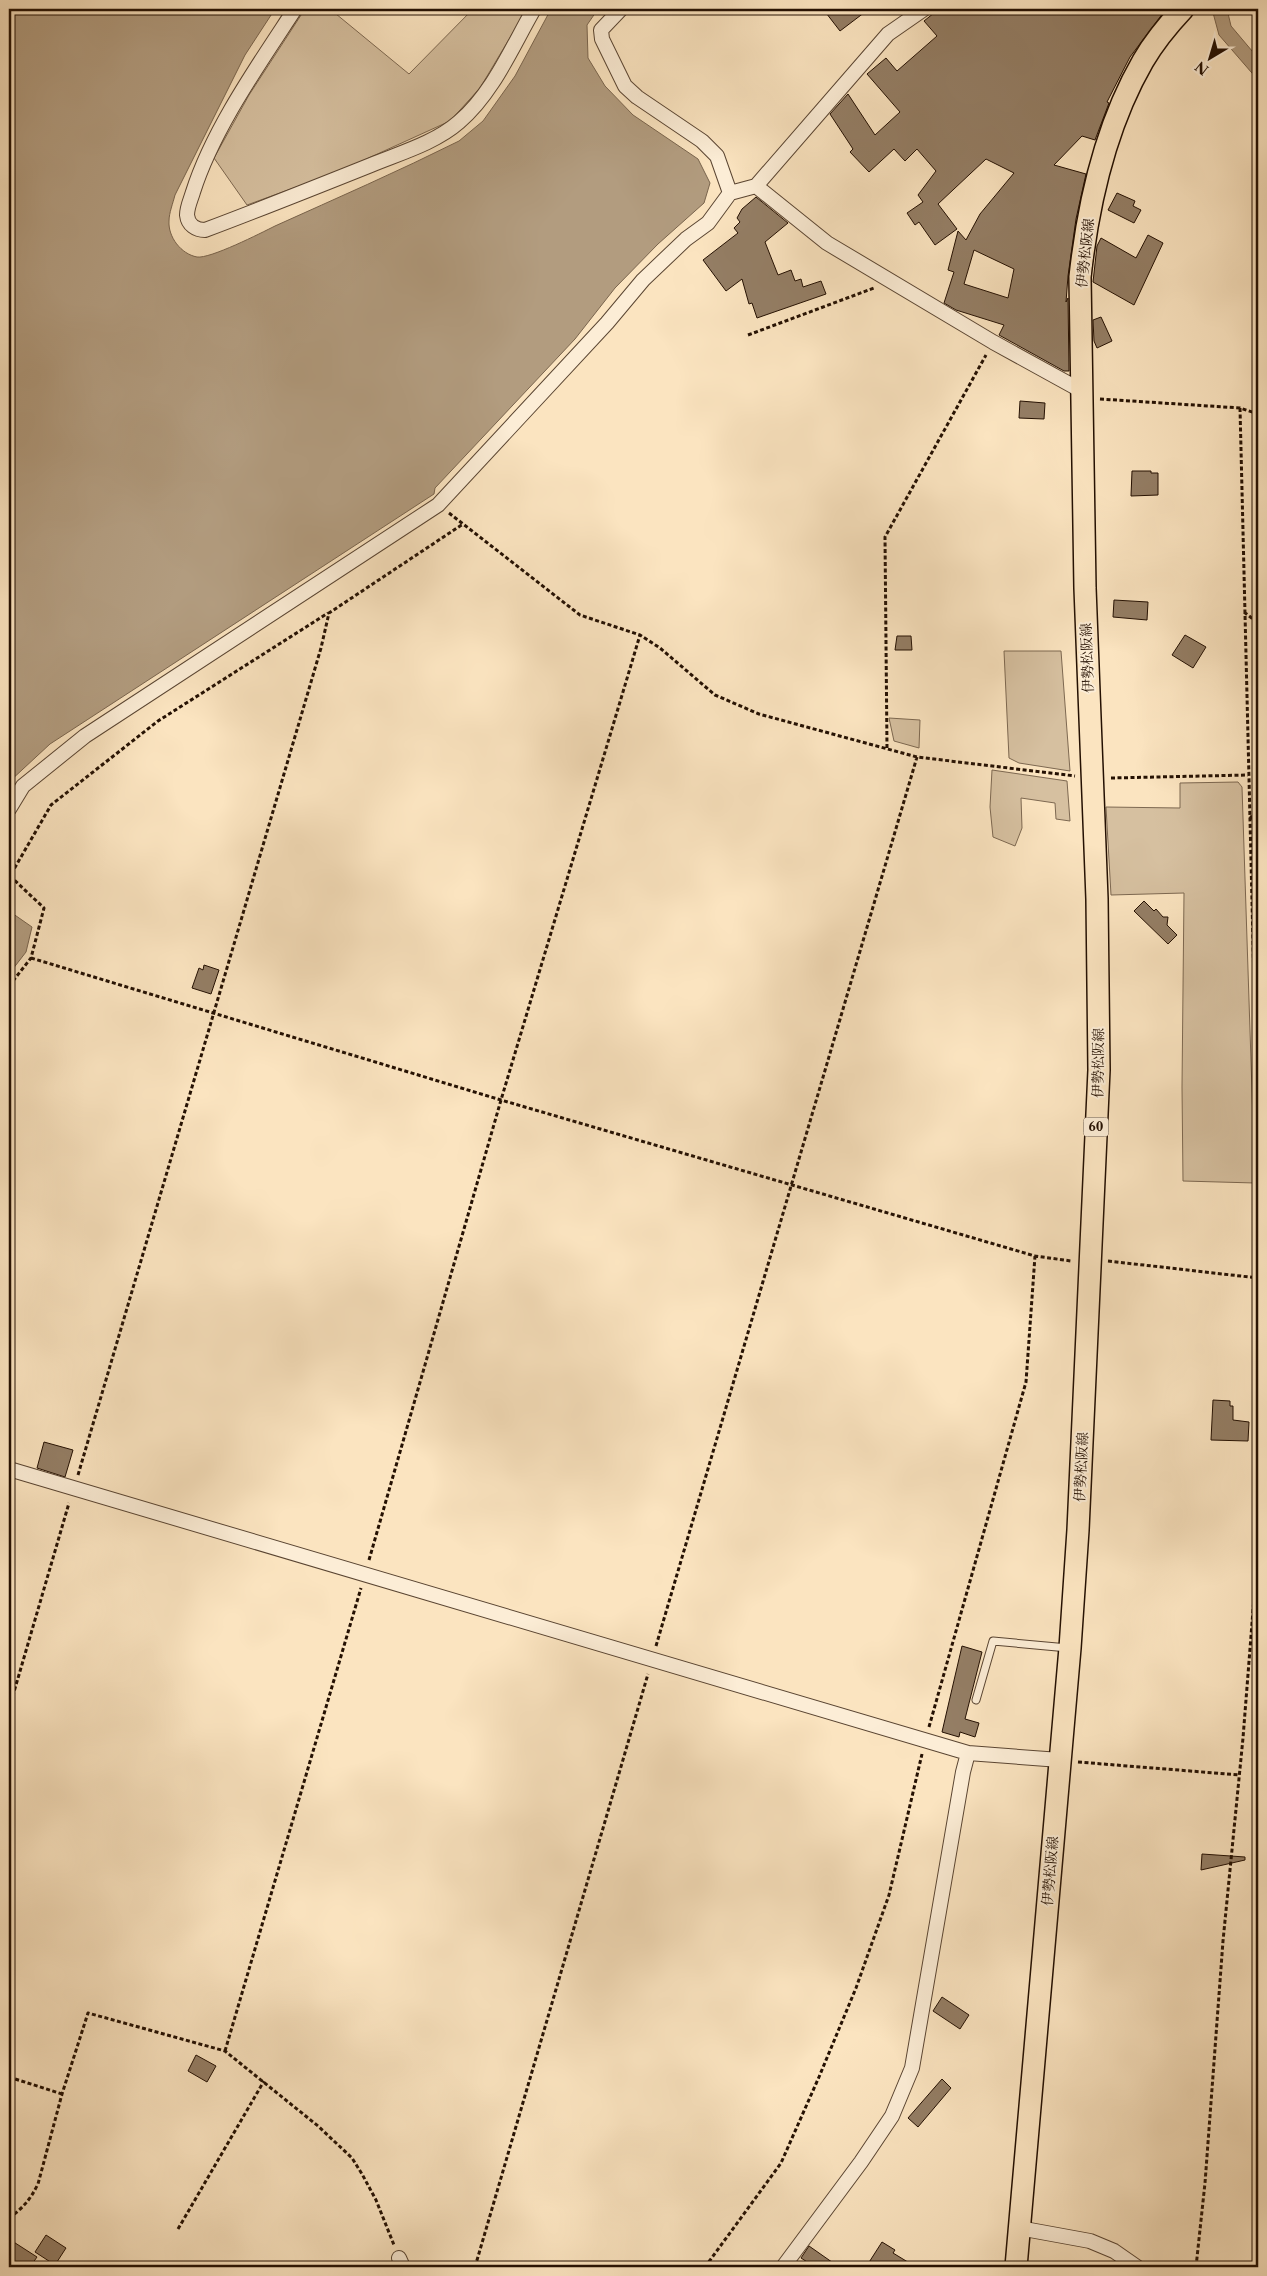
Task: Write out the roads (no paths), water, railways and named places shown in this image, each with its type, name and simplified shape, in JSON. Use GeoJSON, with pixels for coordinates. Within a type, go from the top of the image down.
{"type":"FeatureCollection","features":[{"type":"Feature","properties":{"kind":"main road","name":"伊勢松阪線"},"geometry":{"type":"LineString","coordinates":[[1016,2267],[1070,1648],[1091,1262],[1099,1070],[1097,899],[1085,588],[1080,277],[1085,232],[1094,190],[1127,92],[1144,59],[1166,27],[1183,9]]}},
{"type":"Feature","properties":{"kind":"street"},"geometry":{"type":"LineString","coordinates":[[295,9],[246,85],[200,171],[187,215],[190,223],[199,230],[205,230],[246,215],[428,142],[458,123],[473,108],[503,64],[534,9]]}},
{"type":"Feature","properties":{"kind":"street"},"geometry":{"type":"LineString","coordinates":[[621,9],[601,30],[602,39],[625,86],[637,97],[702,141],[717,156],[730,192]]}},
{"type":"Feature","properties":{"kind":"street"},"geometry":{"type":"LineString","coordinates":[[9,809],[23,786],[85,736],[438,505],[607,323],[643,280],[686,239],[708,223],[730,192],[756,186],[888,34],[924,9]]}},
{"type":"Feature","properties":{"kind":"street"},"geometry":{"type":"LineString","coordinates":[[756,186],[827,243],[993,342],[1082,391]]}},
{"type":"Feature","properties":{"kind":"street"},"geometry":{"type":"LineString","coordinates":[[9,1469],[968,1753],[1060,1760]]}},
{"type":"Feature","properties":{"kind":"street"},"geometry":{"type":"LineString","coordinates":[[783,2267],[862,2162],[892,2116],[912,2068],[963,1772],[968,1753]]}},
{"type":"Feature","properties":{"kind":"street"},"geometry":{"type":"LineString","coordinates":[[1019,2228],[1090,2241],[1114,2251],[1137,2267]]}},
{"type":"Feature","properties":{"kind":"lane"},"geometry":{"type":"LineString","coordinates":[[976,1700],[993,1640],[1070,1648]]}}]}
